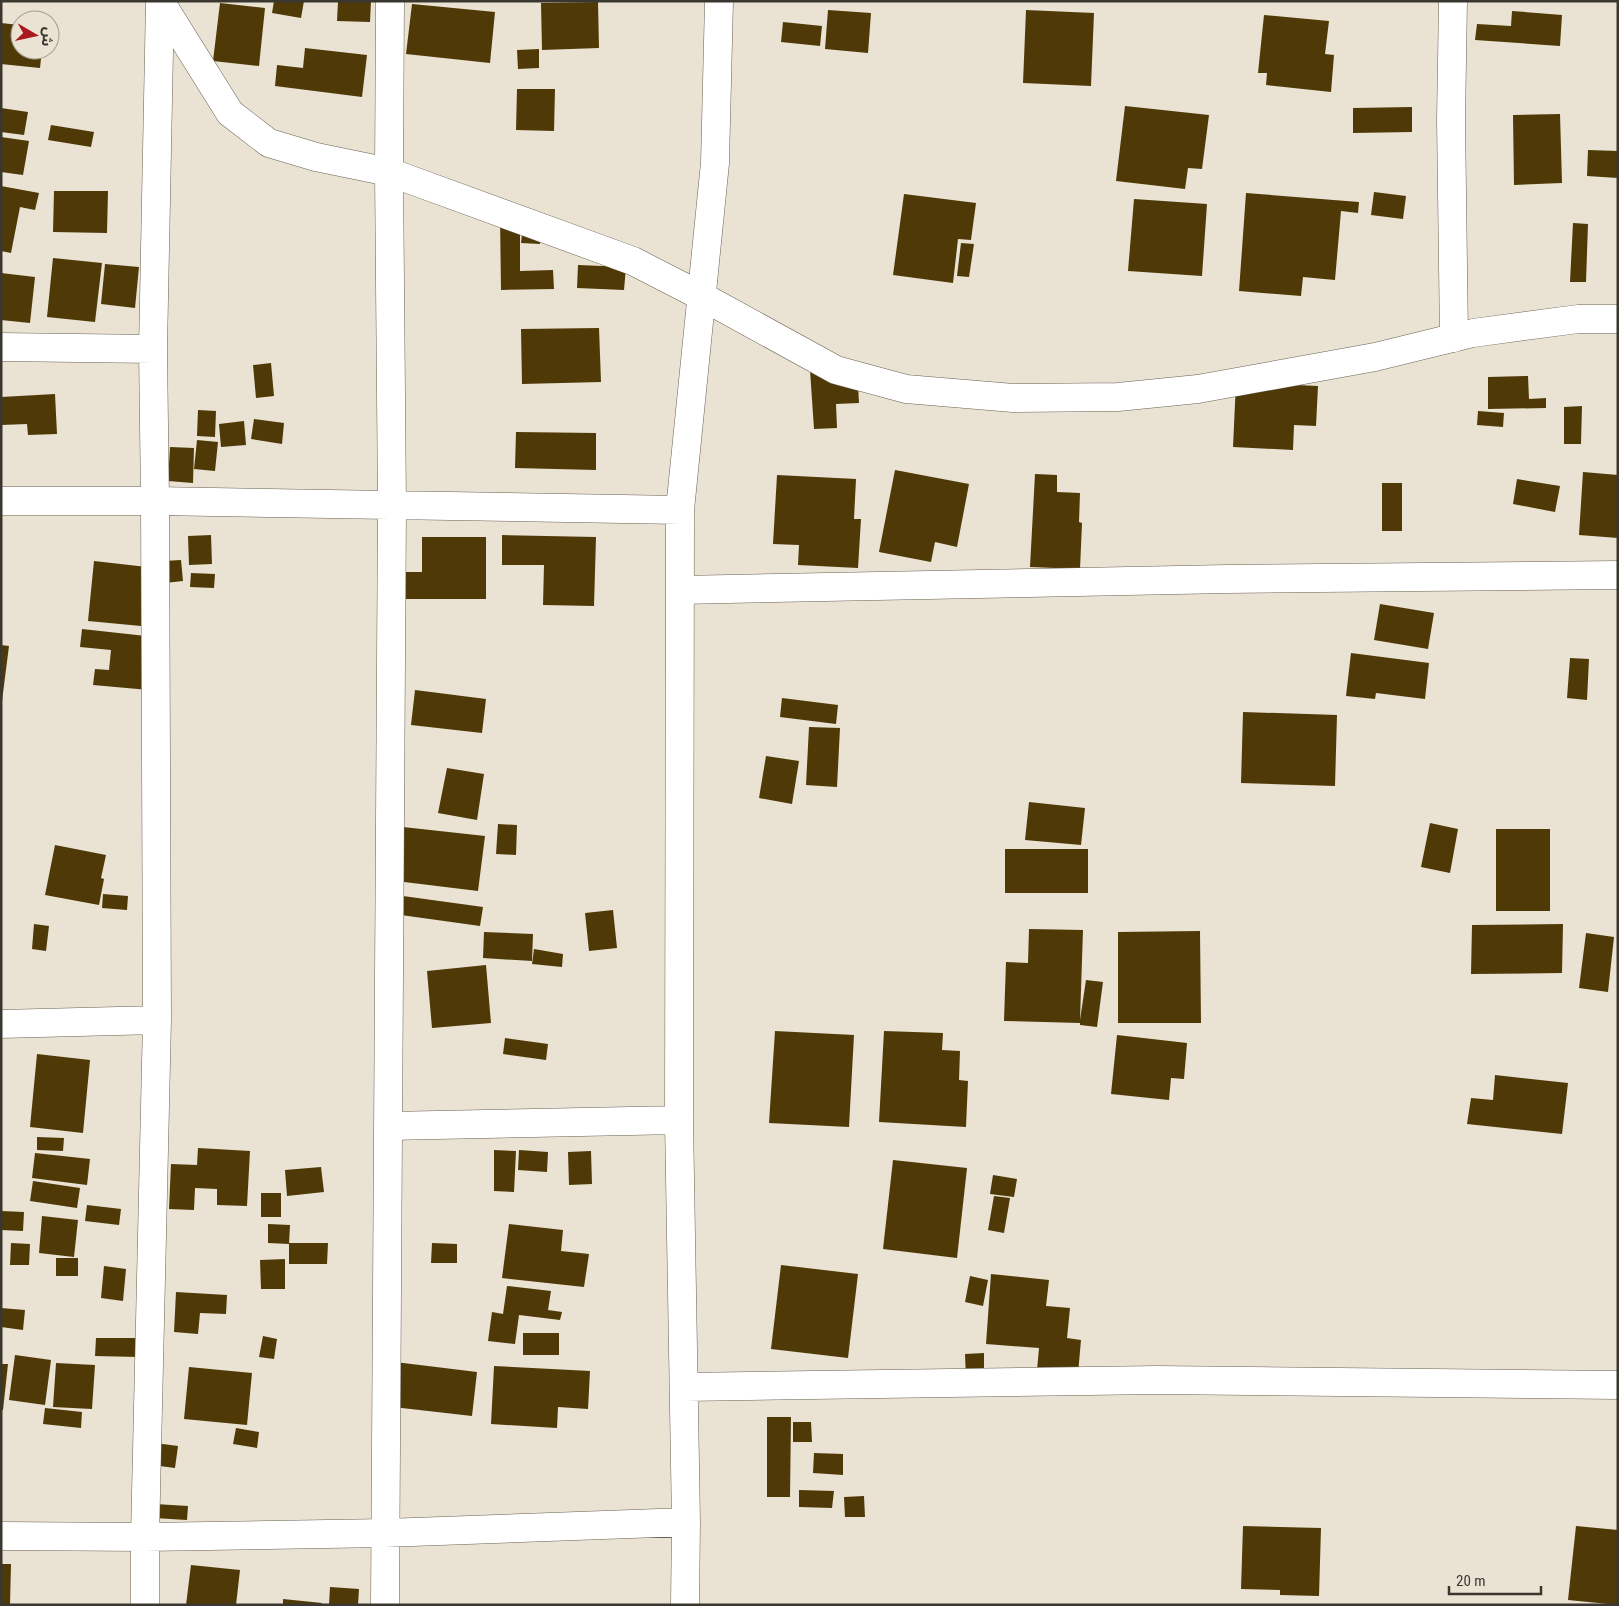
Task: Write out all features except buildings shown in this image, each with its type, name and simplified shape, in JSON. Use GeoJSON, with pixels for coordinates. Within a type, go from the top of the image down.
{"type":"FeatureCollection","features":[{"type":"Feature","properties":{"kind":"street"},"geometry":{"type":"LineString","coordinates":[[160,1],[230,113],[269,143],[316,158],[389,172],[633,261],[703,296],[836,370],[906,390],[1013,398],[1118,397],[1198,389],[1375,357],[1473,333],[1578,319],[1618,318]]}},
{"type":"Feature","properties":{"kind":"street"},"geometry":{"type":"LineString","coordinates":[[145,1605],[157,1020],[153,350],[160,1]]}},
{"type":"Feature","properties":{"kind":"street"},"geometry":{"type":"LineString","coordinates":[[385,1605],[392,506],[389,172],[390,1]]}},
{"type":"Feature","properties":{"kind":"street"},"geometry":{"type":"LineString","coordinates":[[684,1605],[686,1522],[685,1387],[679,1120],[680,510],[715,163],[719,1]]}},
{"type":"Feature","properties":{"kind":"street"},"geometry":{"type":"LineString","coordinates":[[1453,1],[1451,120],[1454,338]]}},
{"type":"Feature","properties":{"kind":"street"},"geometry":{"type":"LineString","coordinates":[[1,347],[153,350]]}},
{"type":"Feature","properties":{"kind":"street"},"geometry":{"type":"LineString","coordinates":[[1,500],[680,510]]}},
{"type":"Feature","properties":{"kind":"street"},"geometry":{"type":"LineString","coordinates":[[680,590],[1618,575]]}},
{"type":"Feature","properties":{"kind":"street"},"geometry":{"type":"LineString","coordinates":[[1,1024],[157,1020]]}},
{"type":"Feature","properties":{"kind":"street"},"geometry":{"type":"LineString","coordinates":[[388,1126],[679,1120]]}},
{"type":"Feature","properties":{"kind":"street"},"geometry":{"type":"LineString","coordinates":[[685,1387],[1158,1380],[1618,1384]]}},
{"type":"Feature","properties":{"kind":"street"},"geometry":{"type":"LineString","coordinates":[[1,1536],[145,1537],[385,1533],[686,1522]]}}]}
